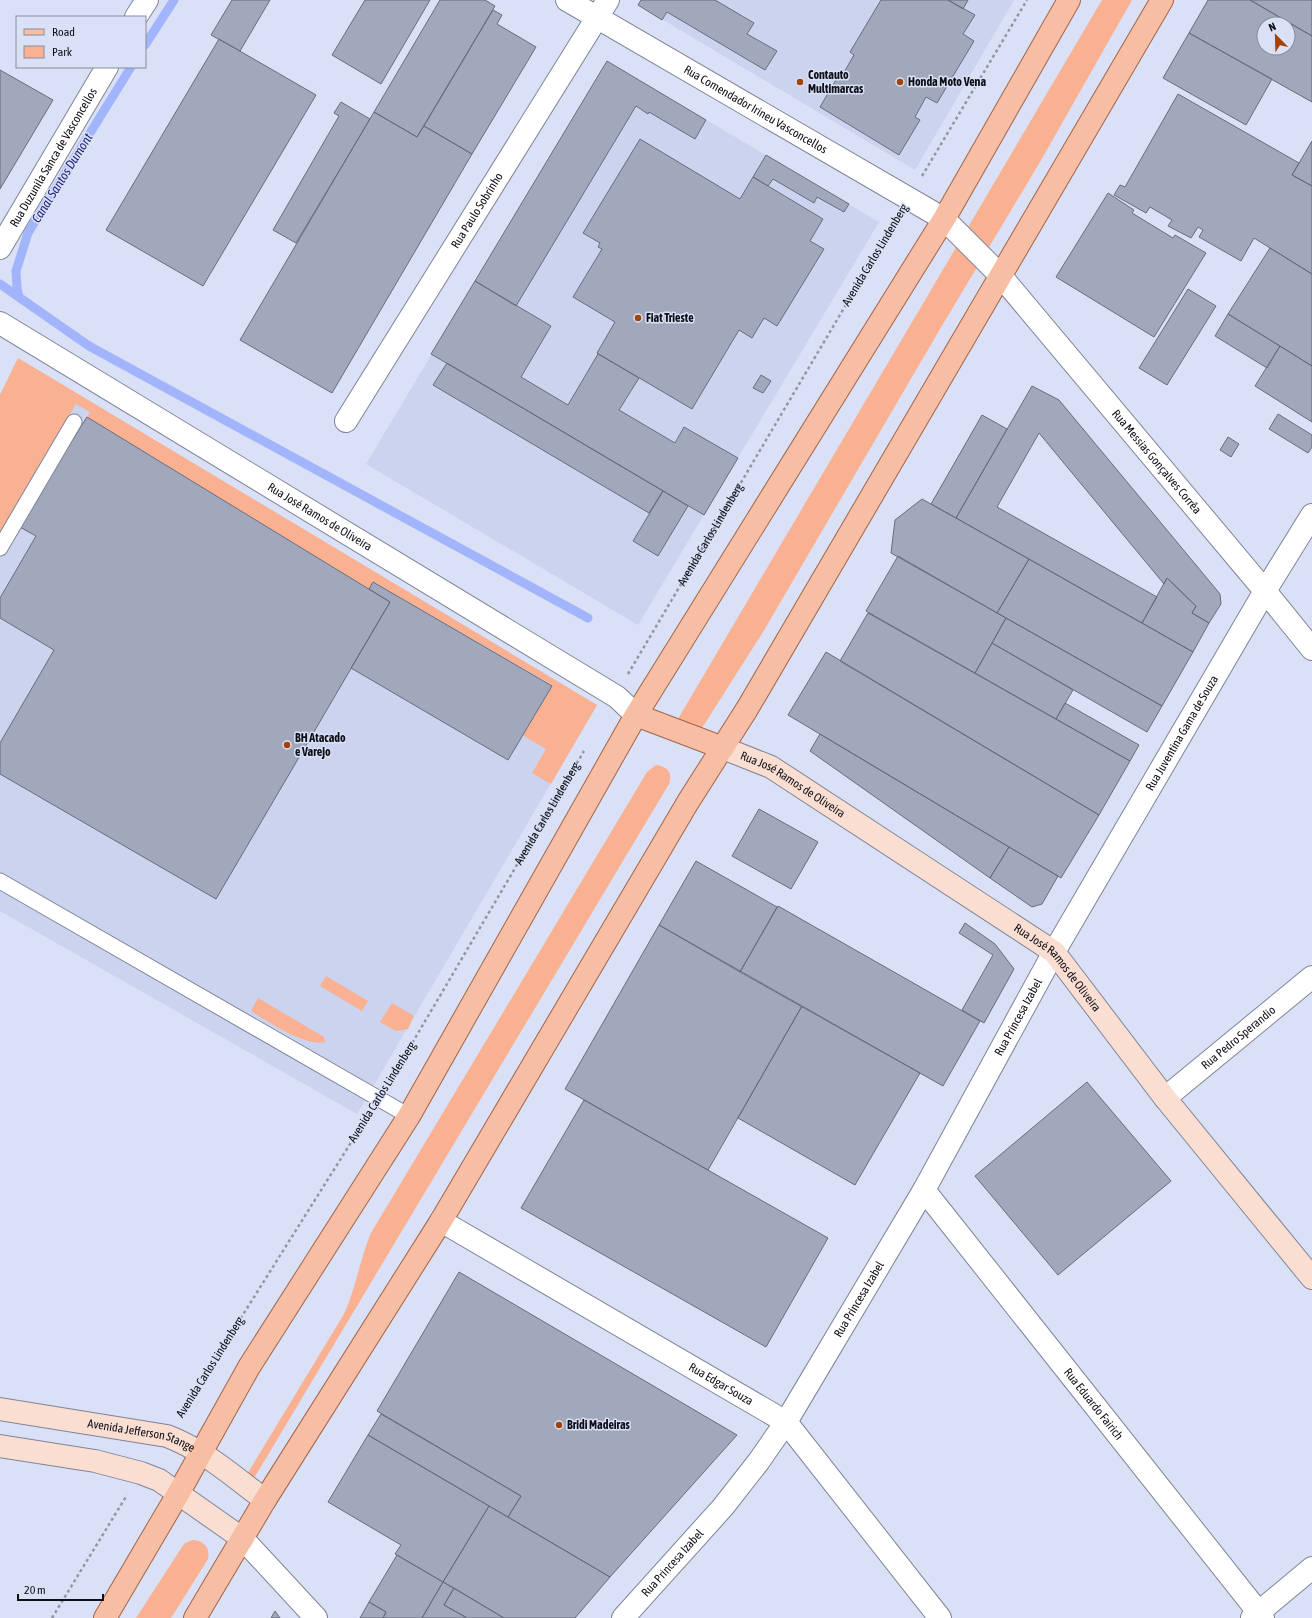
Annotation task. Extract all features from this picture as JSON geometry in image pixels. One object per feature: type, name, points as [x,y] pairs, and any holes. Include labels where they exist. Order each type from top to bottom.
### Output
[{"type":"main road","points":[[105,1618],[178,1494],[249,1367],[409,1116],[636,715],[944,219],[1069,0]]},
{"type":"main road","points":[[195,1618],[266,1500],[441,1221],[688,802],[723,748],[1162,0]]},
{"type":"main road","points":[[636,715],[723,748]]},
{"type":"street","points":[[137,16],[146,0]]},
{"type":"street","name":"Rua Comendador Irineu Vasconcellos","points":[[567,0],[603,8],[944,219]]},
{"type":"street","name":"Rua Paulo Sobrinho","points":[[346,421],[603,8]]},
{"type":"street","name":"Rua Duzunila Sanca de Vasconcellos","points":[[0,248],[106,68]]},
{"type":"street","name":"Rua Messias Gonçalves Corrêa","points":[[944,219],[1000,275],[1312,649]]},
{"type":"street","name":"Rua José Ramos de Oliveira","points":[[0,323],[617,697],[636,715]]},
{"type":"street","name":"Rua Juventina Gama de Souza","points":[[1054,952],[1265,591],[1312,515]]},
{"type":"street","name":"Rua José Ramos de Oliveira","points":[[723,748],[771,767],[1054,952],[1165,1098],[1312,1278]]},
{"type":"street","name":"Rua Princesa Izabel","points":[[623,1618],[723,1507],[759,1461],[786,1422],[924,1190],[1054,952]]},
{"type":"street","name":"Rua Pedro Sperandio","points":[[1165,1098],[1312,976]]},
{"type":"street","name":"Rua Eduardo Fairich","points":[[924,1190],[1258,1616]]},
{"type":"street","name":"Rua Edgar Souza","points":[[441,1221],[786,1422],[940,1618]]},
{"type":"street","name":"Avenida Jefferson Stange","points":[[0,1409],[167,1436],[201,1453],[266,1500]]},
{"type":"street","points":[[0,1446],[95,1461],[141,1473],[159,1480],[243,1539],[316,1618]]},
{"type":"street","points":[[1258,1616],[1312,1568]]},
{"type":"lane","points":[[0,548],[74,422]]},
{"type":"lane","points":[[0,881],[409,1116]]},
{"type":"path","name":"Avenida Carlos Lindenberg","points":[[617,697],[635,660],[1027,0]]},
{"type":"path","name":"Avenida Carlos Lindenberg","points":[[167,1436],[378,1099],[586,748]]},
{"type":"path","points":[[52,1618],[141,1473]]},
{"type":"shaded area","points":[[641,0],[1014,0],[915,170],[638,5]]},
{"type":"shaded area","name":"Fiat Trieste","points":[[607,61],[879,222],[638,625],[366,464]]},
{"type":"shaded area","name":"BH Atacado e Varejo","points":[[18,358],[597,705],[357,1114],[0,911],[0,395]]},
{"type":"green space","points":[[1102,0],[1132,0],[1040,162],[943,324],[763,632],[702,728],[675,724]]},
{"type":"green space","points":[[18,358],[597,705],[551,784],[532,773],[546,749],[522,735],[552,685],[373,582],[369,589],[87,417],[90,412],[76,404],[0,532],[0,395]]},
{"type":"green space","points":[[656,765],[663,767],[670,773],[669,784],[253,1480],[246,1476],[344,1314],[352,1294],[371,1233],[647,772]]},
{"type":"green space","points":[[326,976],[368,1001],[362,1011],[320,986]]},
{"type":"green space","points":[[258,998],[324,1037],[325,1042],[317,1043],[297,1037],[276,1027],[251,1011]]},
{"type":"green space","points":[[392,1003],[414,1016],[408,1029],[396,1031],[380,1022]]},
{"type":"green space","points":[[193,1540],[201,1542],[206,1546],[208,1559],[171,1618],[136,1618],[182,1547],[185,1543]]},
{"type":"building","points":[[232,0],[270,0],[240,51],[211,35]]},
{"type":"building","points":[[365,0],[430,0],[381,84],[332,55]]},
{"type":"building","points":[[440,0],[485,0],[495,6],[417,137],[374,112]]},
{"type":"building","points":[[641,0],[715,0],[754,23],[747,34],[777,51],[765,70],[667,12],[662,20],[638,5]]},
{"type":"building","name":"Honda Moto Vena","points":[[881,0],[948,0],[975,15],[963,34],[974,41],[937,103],[926,97],[915,117],[920,120],[899,155],[820,107],[840,73],[843,74],[854,55],[850,52]]},
{"type":"building","points":[[948,0],[968,0],[963,9]]},
{"type":"building","points":[[1208,0],[1250,0],[1278,16],[1256,16],[1256,56],[1296,56],[1296,27],[1312,36],[1312,102],[1189,33]]},
{"type":"building","points":[[1250,0],[1312,0],[1312,36],[1296,27],[1296,16],[1278,16]]},
{"type":"building","points":[[493,10],[502,15],[497,24],[536,47],[472,154],[424,126]]},
{"type":"building","points":[[1189,33],[1272,79],[1246,125],[1163,78]]},
{"type":"building","points":[[219,39],[316,95],[203,286],[106,230]]},
{"type":"building","points":[[607,61],[706,120],[695,139],[636,106],[516,306],[475,281]]},
{"type":"building","points":[[0,70],[53,100],[0,189]]},
{"type":"building","points":[[1178,94],[1299,163],[1292,175],[1312,186],[1312,274],[1254,238],[1241,261],[1199,237],[1203,230],[1198,227],[1191,238],[1168,226],[1172,220],[1150,207],[1146,213],[1114,195],[1120,185],[1125,187]]},
{"type":"building","points":[[341,102],[370,119],[296,243],[273,230],[339,116],[334,113]]},
{"type":"building","points":[[374,112],[417,137],[424,126],[472,154],[332,393],[240,340]]},
{"type":"building","points":[[640,139],[740,199],[753,177],[823,219],[810,241],[824,249],[777,326],[764,318],[752,338],[739,330],[692,409],[597,353],[615,322],[573,297],[602,249],[598,247],[600,243],[583,233]]},
{"type":"building","points":[[1312,141],[1312,186],[1292,175]]},
{"type":"building","points":[[766,155],[849,204],[844,212],[817,197],[814,203],[773,179],[768,186],[753,177]]},
{"type":"building","points":[[1108,193],[1134,210],[1132,213],[1173,238],[1175,235],[1206,253],[1154,337],[1056,277]]},
{"type":"building","points":[[1270,248],[1312,274],[1312,366],[1228,314]]},
{"type":"building","points":[[475,281],[551,326],[521,377],[568,405],[598,354],[639,378],[619,410],[675,443],[684,427],[738,458],[704,515],[431,354]]},
{"type":"building","points":[[1188,289],[1216,306],[1167,385],[1139,368]]},
{"type":"building","points":[[1228,314],[1280,346],[1267,368],[1215,336]]},
{"type":"building","points":[[1280,346],[1312,366],[1312,422],[1255,386]]},
{"type":"building","points":[[447,363],[663,491],[649,513],[433,385]]},
{"type":"building","points":[[761,375],[771,381],[763,393],[753,388]]},
{"type":"building","points":[[1032,386],[1059,400],[1220,594],[1221,604],[1209,623],[1192,613],[1196,606],[1167,578],[1164,584],[1039,433],[997,507],[1157,597],[1142,623],[956,518]]},
{"type":"building","points":[[1278,414],[1312,435],[1312,447],[1308,453],[1269,429]]},
{"type":"building","points":[[982,415],[1007,429],[956,518],[931,504]]},
{"type":"building","points":[[87,417],[390,602],[216,899],[0,774],[0,743],[54,650],[0,618],[0,598],[36,536],[18,526]]},
{"type":"building","points":[[1228,437],[1239,444],[1231,457],[1220,450]]},
{"type":"building","points":[[663,491],[688,506],[658,556],[633,541]]},
{"type":"building","points":[[922,499],[1029,559],[997,613],[891,553],[895,520]]},
{"type":"building","points":[[898,556],[1006,618],[975,673],[866,611]]},
{"type":"building","points":[[1029,559],[1193,652],[1162,706],[997,613]]},
{"type":"building","points":[[1167,578],[1196,606],[1192,613],[1209,623],[1193,652],[1142,623]]},
{"type":"building","points":[[373,582],[552,686],[508,760],[351,668],[390,602],[369,589]]},
{"type":"building","points":[[868,613],[1130,761],[1099,815],[840,661]]},
{"type":"building","points":[[1006,618],[1162,706],[1147,732],[992,643]]},
{"type":"building","points":[[992,643],[1073,690],[1056,719],[975,673]]},
{"type":"building","points":[[826,652],[1099,815],[1061,878],[788,715]]},
{"type":"building","points":[[1065,703],[1139,745],[1130,761],[1056,719]]},
{"type":"building","points":[[820,734],[1009,847],[990,878],[810,751]]},
{"type":"building","points":[[759,809],[818,842],[791,889],[732,856]]},
{"type":"building","points":[[1009,847],[1058,876],[1042,904],[1032,907],[990,878]]},
{"type":"building","points":[[696,861],[777,907],[740,972],[659,925]]},
{"type":"building","points":[[778,906],[980,1021],[943,1086],[740,972]]},
{"type":"building","points":[[965,923],[995,944],[1014,969],[984,1023],[962,1010],[993,955],[959,933]]},
{"type":"building","points":[[659,925],[802,1006],[708,1170],[565,1089]]},
{"type":"building","points":[[802,1006],[920,1073],[855,1185],[738,1118]]},
{"type":"building","points":[[1087,1082],[1171,1181],[1058,1275],[975,1176]]},
{"type":"building","points":[[584,1100],[828,1238],[766,1347],[521,1208]]},
{"type":"building","name":"Bridi Madeiras","points":[[459,1272],[737,1435],[610,1577],[508,1517],[521,1496],[377,1411]]},
{"type":"building","points":[[381,1414],[521,1496],[508,1517],[368,1435]]},
{"type":"building","points":[[368,1435],[489,1506],[443,1582],[395,1554],[401,1545],[328,1502]]},
{"type":"building","points":[[489,1506],[610,1577],[575,1618],[504,1618],[443,1582]]},
{"type":"building","points":[[397,1555],[443,1582],[422,1618],[383,1618],[386,1612],[369,1602]]},
{"type":"building","points":[[443,1582],[454,1588],[444,1605],[467,1618],[422,1618]]},
{"type":"building","points":[[454,1588],[504,1618],[467,1618],[444,1605]]},
{"type":"building","points":[[369,1602],[386,1612],[383,1618],[360,1618]]},
{"type":"building","points":[[275,1611],[280,1618],[271,1618]]},
{"type":"waterway","name":"Canal Santos Dumont","points":[[146,43],[174,0]]},
{"type":"waterway","name":"Canal Santos Dumont","points":[[19,297],[16,271],[28,233],[130,68]]},
{"type":"waterway","points":[[0,284],[89,346],[588,618]]},
{"type":"place","name":"Contauto Multimarcas","points":[[800,82]]},
{"type":"place","name":"Honda Moto Vena","points":[[900,82]]},
{"type":"place","name":"Fiat Trieste","points":[[638,318]]},
{"type":"place","name":"BH Atacado e Varejo","points":[[287,745]]},
{"type":"place","name":"Bridi Madeiras","points":[[559,1425]]}]
